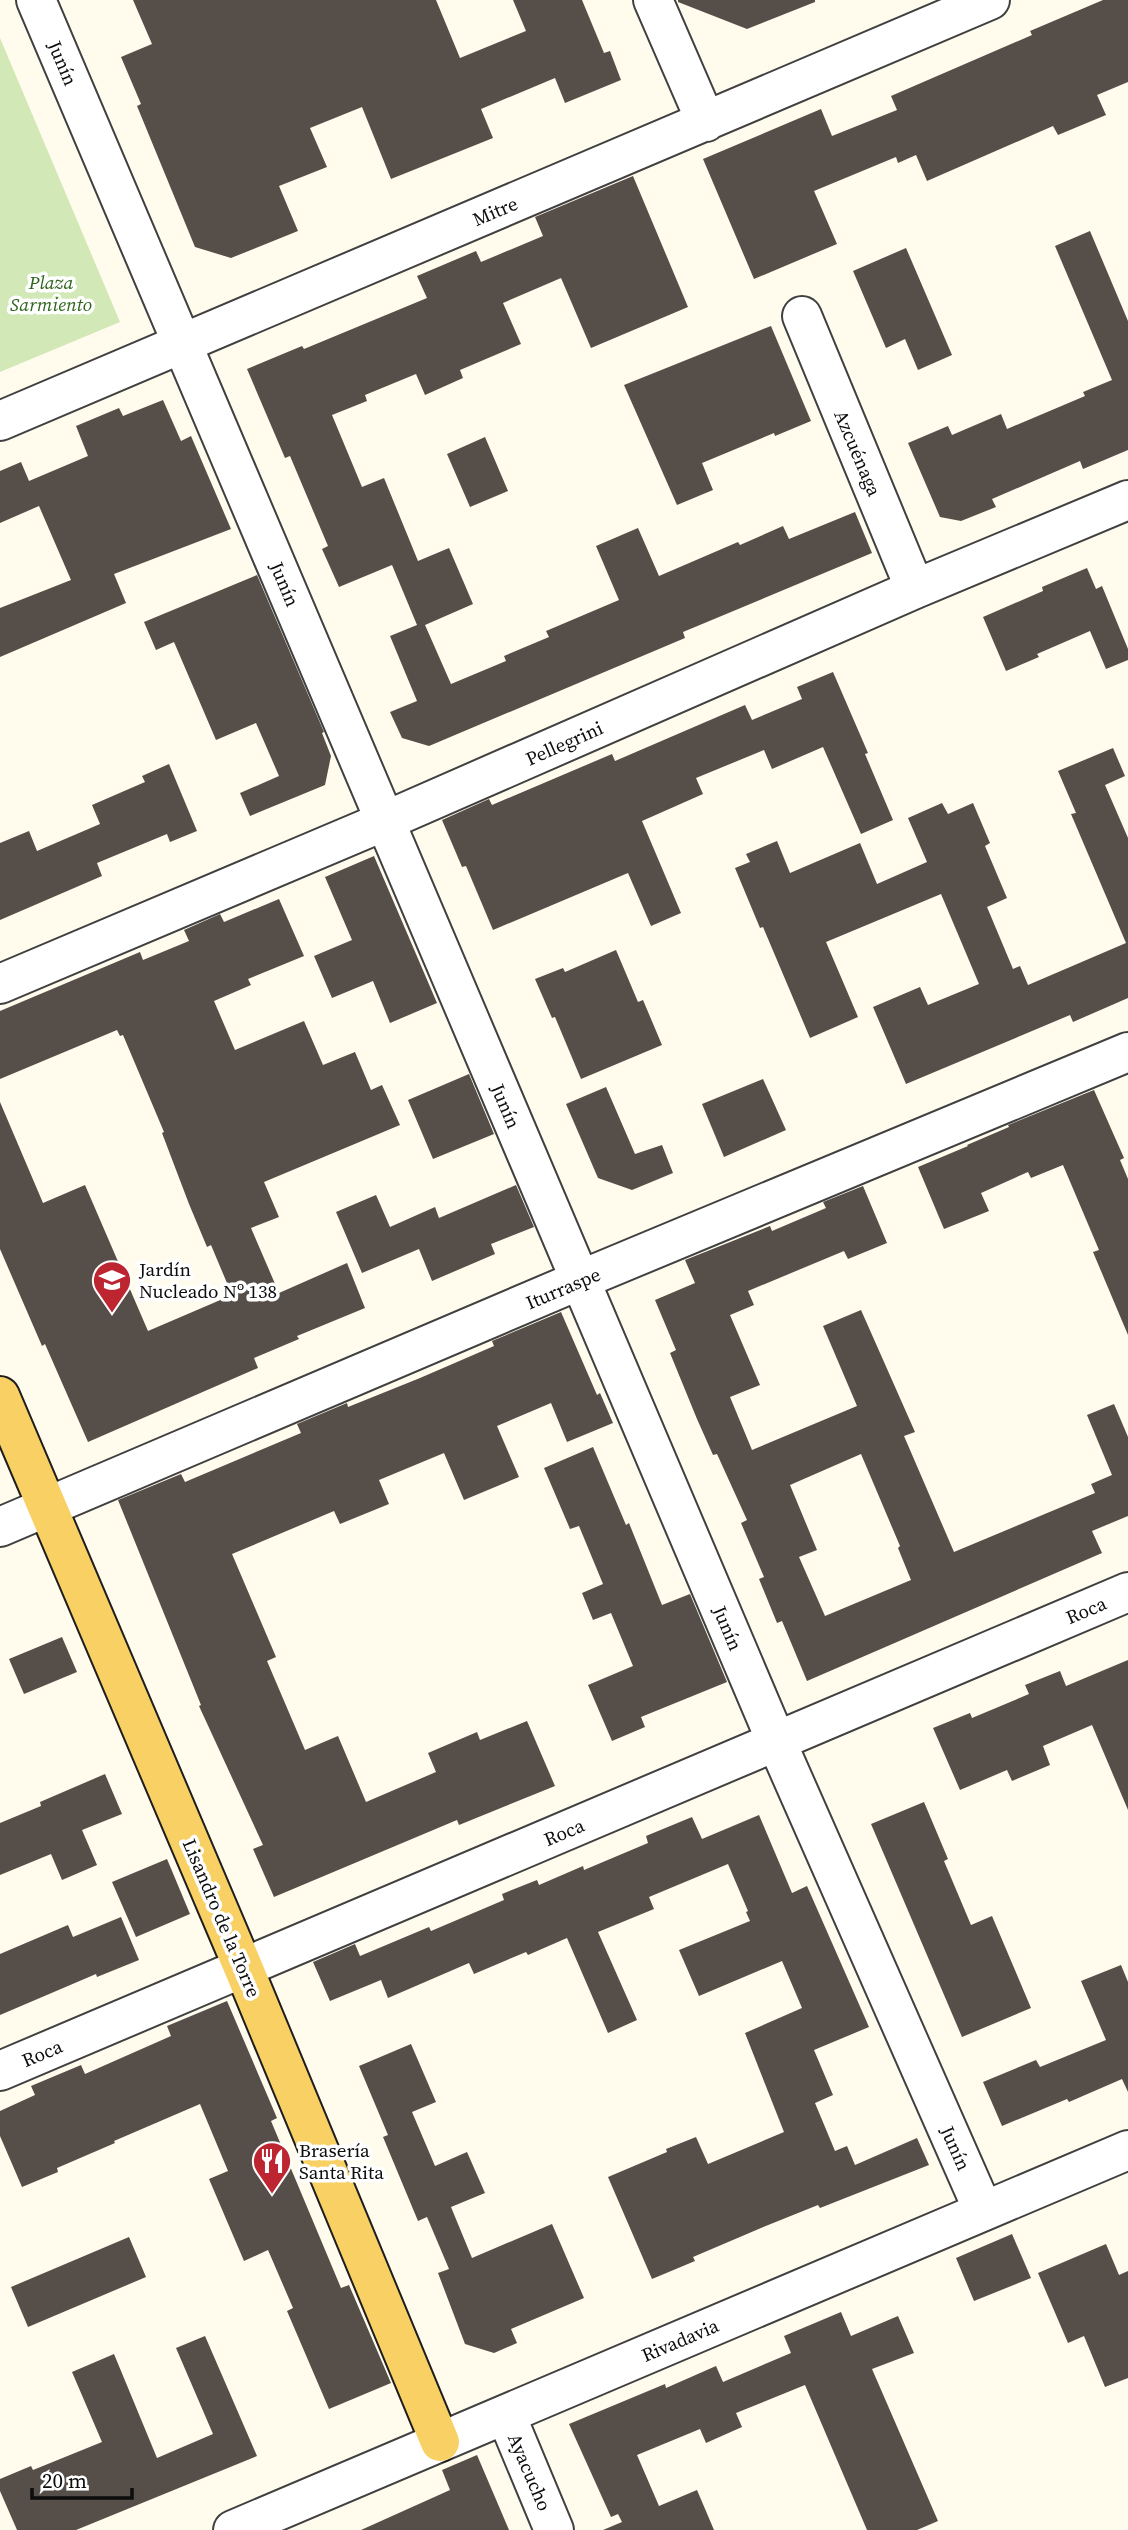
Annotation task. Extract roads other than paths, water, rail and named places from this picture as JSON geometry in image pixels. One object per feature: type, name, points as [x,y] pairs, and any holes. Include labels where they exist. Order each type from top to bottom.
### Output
[{"type":"main road","name":"Lisandro de la Torre","points":[[0,1396],[243,1967],[440,2442]]},
{"type":"street","name":"Junín","points":[[36,0],[777,1743],[983,2210]]},
{"type":"street","points":[[653,0],[706,122]]},
{"type":"street","name":"Mitre","points":[[0,421],[990,0]]},
{"type":"street","name":"Azcuénaga","points":[[802,316],[915,589]]},
{"type":"street","name":"Pellegrini","points":[[0,984],[385,821],[915,589],[1128,500]]},
{"type":"street","name":"Iturraspe","points":[[0,1527],[580,1280],[1126,1060]]},
{"type":"street","name":"Roca","points":[[0,2070],[1128,1592]]},
{"type":"street","name":"Rivadavia","points":[[233,2530],[1128,2150]]},
{"type":"street","name":"Ayacucho","points":[[506,2415],[554,2530]]},
{"type":"place","name":"Jardín Nucleado Nº 138","points":[[112,1314]]},
{"type":"place","name":"Brasería Santa Rita","points":[[272,2195]]},
{"type":"park label","name":"Plaza Sarmiento","points":[[51,293]]}]
